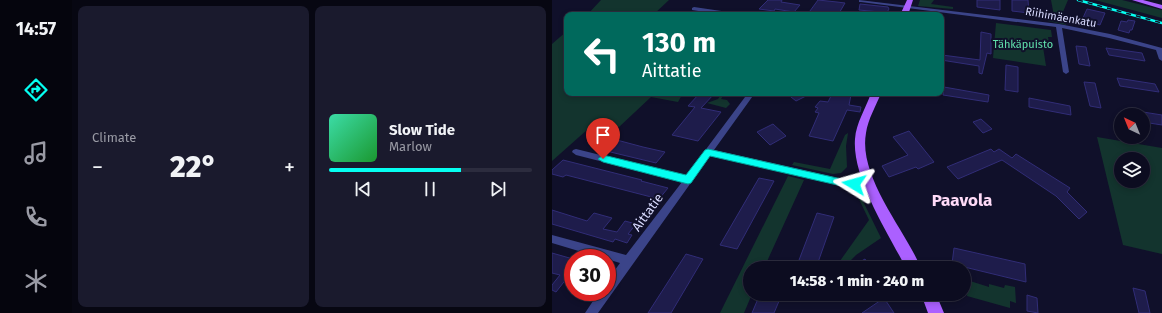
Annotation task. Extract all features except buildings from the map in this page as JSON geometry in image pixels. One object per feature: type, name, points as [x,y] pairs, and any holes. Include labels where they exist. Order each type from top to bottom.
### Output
[{"type":"main road","points":[[1136,0],[1162,7]]},
{"type":"main road","points":[[875,96],[861,132],[860,139],[862,163],[868,179],[910,261]]},
{"type":"main road","points":[[931,301],[936,313]]},
{"type":"street","name":"Riihimäenkatu","points":[[861,2],[909,3],[1059,26],[1110,36],[1160,49]]},
{"type":"street","points":[[694,9],[714,12]]},
{"type":"street","points":[[1059,26],[1066,72]]},
{"type":"street","points":[[1160,49],[1162,59]]},
{"type":"street","name":"Aittatie","points":[[616,278],[750,96]]},
{"type":"street","points":[[576,152],[688,180]]},
{"type":"street","points":[[708,152],[846,184],[857,183],[868,179]]},
{"type":"street","points":[[552,238],[629,260]]},
{"type":"street","name":"Aittatie","points":[[590,313],[599,301]]},
{"type":"green space","points":[[601,0],[669,0],[656,12],[590,12]]},
{"type":"green space","points":[[920,0],[934,0],[931,4],[953,7],[953,9],[918,6]]},
{"type":"green space","points":[[1051,0],[1068,0],[1062,14],[1065,15],[1063,20],[1071,22],[1066,22],[1057,18],[1065,22],[1066,25],[1048,21],[1047,17],[1050,17],[1047,16],[1054,16]]},
{"type":"green space","points":[[1095,0],[1122,0],[1162,10],[1162,18]]},
{"type":"green space","name":"Tähkäpuisto","points":[[996,23],[1051,30],[1052,37],[1048,37],[1050,48],[1043,47],[1046,66],[993,58]]},
{"type":"green space","points":[[564,34],[564,96],[681,96],[678,102],[651,97],[619,127],[597,121],[552,161],[552,44]]},
{"type":"green space","points":[[720,96],[723,96],[721,99],[727,100],[730,104],[726,108],[707,103],[718,99]]},
{"type":"green space","points":[[848,133],[846,146],[847,167],[841,173],[833,174],[792,165],[794,162],[830,169],[845,135]]},
{"type":"green space","points":[[1097,137],[1114,140],[1114,144],[1138,144],[1162,148],[1162,254],[1123,245]]},
{"type":"green space","points":[[788,176],[804,180],[767,261],[746,261]]},
{"type":"green space","points":[[852,191],[859,193],[881,238],[856,255],[850,261],[840,261],[869,220],[857,195]]},
{"type":"green space","points":[[743,267],[743,301],[749,301],[744,313],[720,313]]},
{"type":"green space","points":[[971,281],[989,287],[989,284],[1004,288],[1005,285],[1015,287],[1016,303],[1010,301],[1010,308],[971,297]]},
{"type":"railway","points":[[1078,0],[1162,23]]},
{"type":"district","name":"Paavola","points":[[962,200]]},
{"type":"route","points":[[603,159],[688,180],[708,152],[846,184],[854,184]]}]
